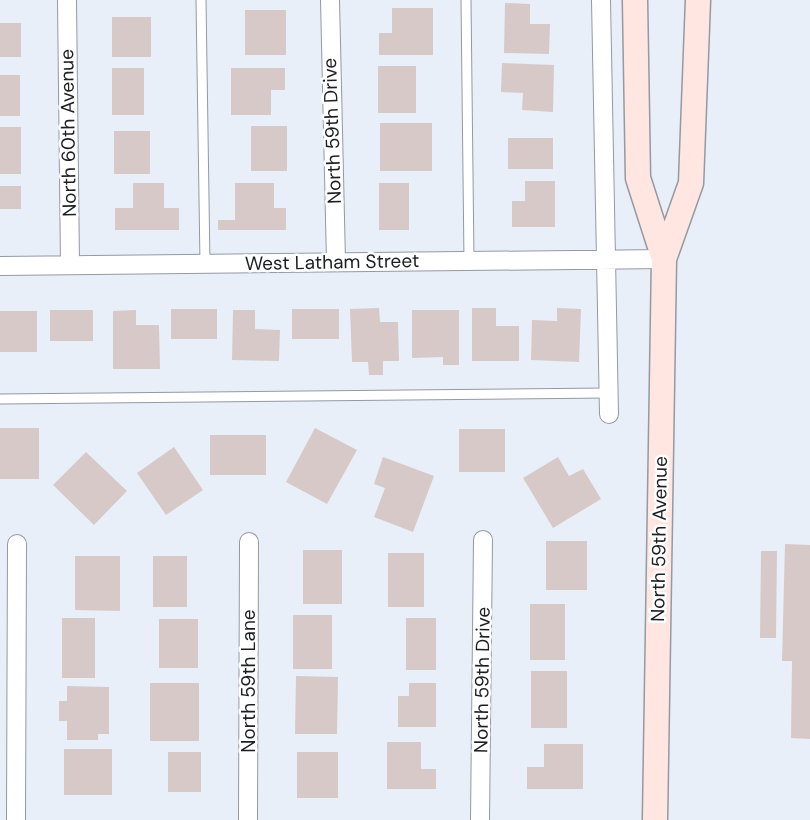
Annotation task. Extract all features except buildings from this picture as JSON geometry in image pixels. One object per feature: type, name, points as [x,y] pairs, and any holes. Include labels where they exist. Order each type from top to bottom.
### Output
[{"type":"main road","name":"North 59th Avenue","points":[[635,0],[638,178],[664,259]]},
{"type":"main road","name":"North 59th Avenue","points":[[655,820],[664,259],[691,183],[698,0]]},
{"type":"street","name":"North 60th Avenue","points":[[67,0],[70,265]]},
{"type":"street","name":"North 59th Drive","points":[[330,0],[336,262]]},
{"type":"street","points":[[601,0],[609,414]]},
{"type":"street","name":"West Latham Street","points":[[0,266],[664,259]]},
{"type":"street","name":"North 59th Drive","points":[[480,820],[483,540]]},
{"type":"street","name":"North 59th Lane","points":[[248,820],[249,542]]},
{"type":"street","points":[[16,820],[17,544]]},
{"type":"lane","points":[[201,0],[205,264]]},
{"type":"lane","points":[[466,0],[469,261]]},
{"type":"lane","points":[[0,399],[608,393]]}]
